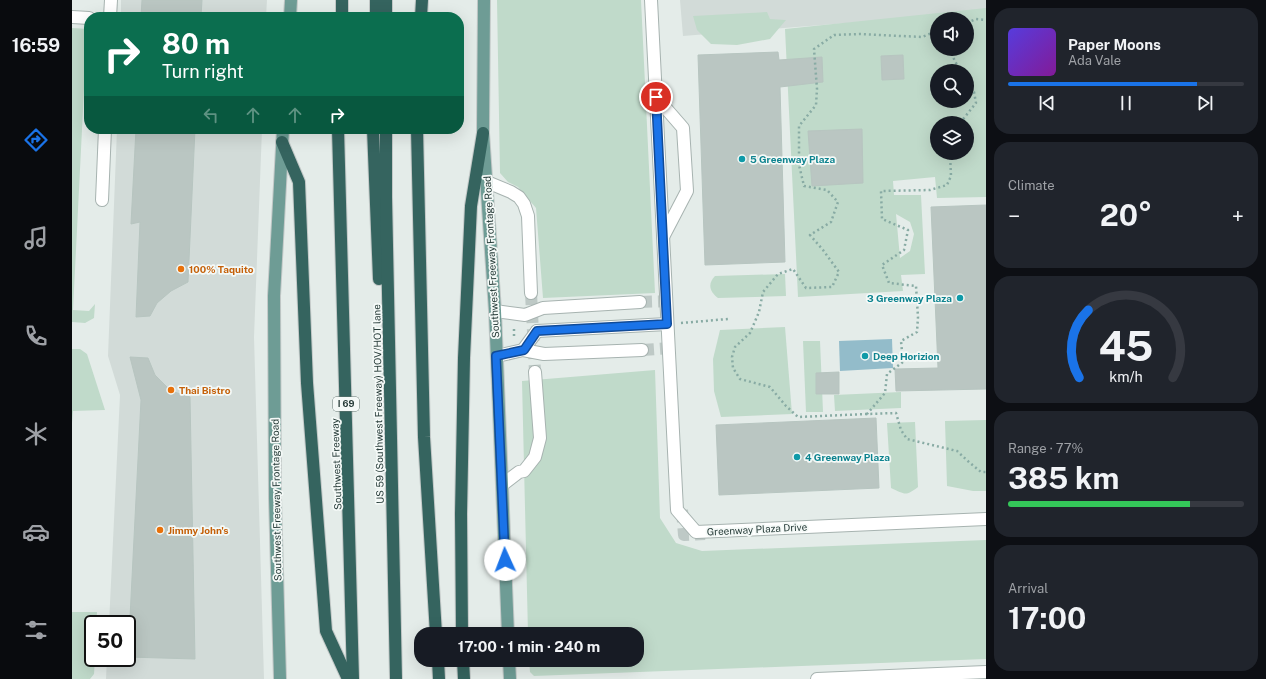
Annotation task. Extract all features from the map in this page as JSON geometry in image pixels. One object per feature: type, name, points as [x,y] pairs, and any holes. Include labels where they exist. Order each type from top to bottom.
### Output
[{"type":"highway","points":[[342,0],[342,12]]},
{"type":"highway","points":[[376,0],[376,12]]},
{"type":"highway","points":[[386,0],[386,12]]},
{"type":"highway","points":[[421,12],[422,0]]},
{"type":"highway","points":[[462,627],[461,514],[464,350],[471,206],[483,133]]},
{"type":"highway","name":"Southwest Freeway","points":[[338,134],[354,679]]},
{"type":"highway","points":[[373,134],[394,604]]},
{"type":"highway","name":"US 59 (Southwest Freeway) HOV/HOT lane","points":[[386,134],[386,205],[396,679]]},
{"type":"highway","points":[[418,134],[424,437],[436,627]]},
{"type":"highway","points":[[282,142],[299,182],[307,383],[326,631],[348,679]]},
{"type":"highway","points":[[438,667],[439,679]]},
{"type":"highway","points":[[463,667],[464,679]]},
{"type":"main road","points":[[290,12],[291,0]]},
{"type":"main road","name":"Southwest Freeway Frontage Road","points":[[484,0],[483,133],[495,311],[508,627]]},
{"type":"main road","name":"Southwest Freeway Frontage Road","points":[[280,679],[275,498],[274,296],[283,134]]},
{"type":"main road","points":[[509,667],[510,679]]},
{"type":"street","points":[[110,12],[111,0]]},
{"type":"street","points":[[537,331],[667,324],[651,0]]},
{"type":"street","points":[[72,17],[84,18]]},
{"type":"street","points":[[656,97],[683,128],[687,191],[663,238]]},
{"type":"street","points":[[102,200],[105,134]]},
{"type":"street","points":[[487,182],[511,192],[524,204],[528,216],[531,292]]},
{"type":"street","points":[[495,311],[524,315],[543,308],[640,302]]},
{"type":"street","points":[[524,315],[537,331]]},
{"type":"street","name":"Greenway Plaza Drive","points":[[667,324],[677,510],[696,532],[986,519]]},
{"type":"street","points":[[524,350],[537,331]]},
{"type":"street","points":[[496,356],[524,350],[544,354],[642,350]]},
{"type":"street","points":[[502,485],[528,467],[535,457],[539,446],[540,438],[535,372]]},
{"type":"street","points":[[817,679],[986,672]]},
{"type":"path","points":[[974,20],[986,20]]},
{"type":"path","points":[[930,34],[922,37],[834,34],[814,49],[817,89],[816,105],[799,126],[799,165],[804,186],[827,190],[838,202],[831,222],[810,235],[839,272],[832,287],[806,288],[793,269],[778,274],[763,292],[759,312],[750,333],[735,347],[732,357],[733,368],[740,379],[770,388],[798,417],[896,413],[901,430],[907,439],[957,451],[981,472],[986,472]]},
{"type":"path","points":[[974,92],[976,103],[974,106]]},
{"type":"path","points":[[966,116],[972,108]]},
{"type":"path","points":[[867,414],[885,393],[888,374],[903,362],[901,341],[917,332],[918,317],[916,286],[889,283],[882,264],[904,250],[908,230],[882,219],[881,191],[930,190],[947,185],[951,176],[950,160]]},
{"type":"path","points":[[667,324],[728,319]]},
{"type":"path","points":[[514,329],[514,339]]},
{"type":"shaded area","points":[[121,0],[267,0],[266,12],[121,12]]},
{"type":"shaded area","points":[[680,0],[986,0],[986,12],[930,12],[930,16],[683,36]]},
{"type":"shaded area","points":[[117,134],[262,134],[254,337],[264,679],[106,679],[107,667],[136,667],[136,615],[109,615],[120,395],[108,356]]},
{"type":"green space","points":[[497,0],[641,0],[655,293],[543,298],[536,208],[518,187],[508,182],[500,173]]},
{"type":"green space","points":[[986,8],[986,197],[937,198],[935,177],[893,181],[894,195],[921,195],[925,274],[901,275],[903,291],[798,297],[785,29],[930,14],[930,56],[974,56],[974,12],[948,12]],"holes":[[[896,214],[910,222],[914,234],[910,251],[900,258]]]},
{"type":"green space","points":[[767,12],[770,19],[786,20],[770,39],[737,45],[711,44],[697,30],[693,16]]},
{"type":"green space","points":[[72,28],[84,29],[84,89],[73,310],[89,311],[95,304],[94,318],[85,323],[72,322]]},
{"type":"green space","points":[[785,274],[786,296],[718,298],[710,288],[711,282],[715,276]]},
{"type":"green space","points":[[785,327],[792,414],[721,417],[714,391],[713,359],[720,330]]},
{"type":"green space","points":[[803,341],[820,341],[823,412],[806,412]]},
{"type":"green space","points":[[72,349],[80,349],[87,354],[105,410],[73,411],[72,423]]},
{"type":"green space","points":[[655,370],[660,518],[676,543],[702,551],[986,540],[986,659],[534,676],[530,672],[530,667],[644,667],[644,627],[528,627],[522,381]]},
{"type":"green space","points":[[901,392],[901,408],[835,411],[834,395]]},
{"type":"green space","points":[[986,420],[986,491],[973,491],[947,486],[945,421]]},
{"type":"green space","points":[[915,422],[918,487],[905,494],[891,488],[887,423]]},
{"type":"green space","points":[[72,612],[97,612],[97,615],[84,615],[84,667],[94,667],[94,674],[90,679],[72,679]]},
{"type":"water","points":[[892,339],[893,368],[840,371],[839,341]]},
{"type":"building","points":[[142,0],[202,0],[201,12],[141,12]]},
{"type":"building","name":"5 Greenway Plaza","points":[[778,52],[779,60],[822,57],[823,82],[780,87],[785,262],[705,265],[698,55]]},
{"type":"building","points":[[903,55],[904,79],[882,80],[881,56]]},
{"type":"building","points":[[862,129],[863,183],[812,186],[808,131]]},
{"type":"building","points":[[136,134],[195,134],[188,282],[171,291],[157,303],[150,316],[136,317],[140,222],[131,224]]},
{"type":"building","name":"3 Greenway Plaza","points":[[986,205],[986,389],[896,391],[895,369],[938,368],[931,207]]},
{"type":"building","points":[[130,357],[148,358],[155,375],[171,391],[190,397],[195,659],[136,657],[136,615],[130,615],[141,400]]},
{"type":"building","points":[[839,372],[839,394],[816,394],[816,373]]},
{"type":"building","name":"4 Greenway Plaza","points":[[876,418],[879,488],[719,495],[716,425]]},
{"type":"tunnel","points":[[531,293],[535,372]]},
{"type":"tunnel","points":[[640,302],[669,301]]},
{"type":"tunnel","points":[[642,350],[671,348]]},
{"type":"tunnel","points":[[682,510],[684,535],[705,534]]},
{"type":"place","name":"5 Greenway Plaza","points":[[742,159]]},
{"type":"place","name":"100% Taquito","points":[[181,269]]},
{"type":"place","name":"3 Greenway Plaza","points":[[960,298]]},
{"type":"place","name":"Deep Horizion","points":[[865,356]]},
{"type":"place","name":"Thai Bistro","points":[[171,390]]},
{"type":"place","name":"4 Greenway Plaza","points":[[797,457]]},
{"type":"place","name":"Jimmy John's","points":[[160,530]]},
{"type":"route","points":[[505,560],[496,356],[524,350],[537,331],[667,324],[656,97]]}]
